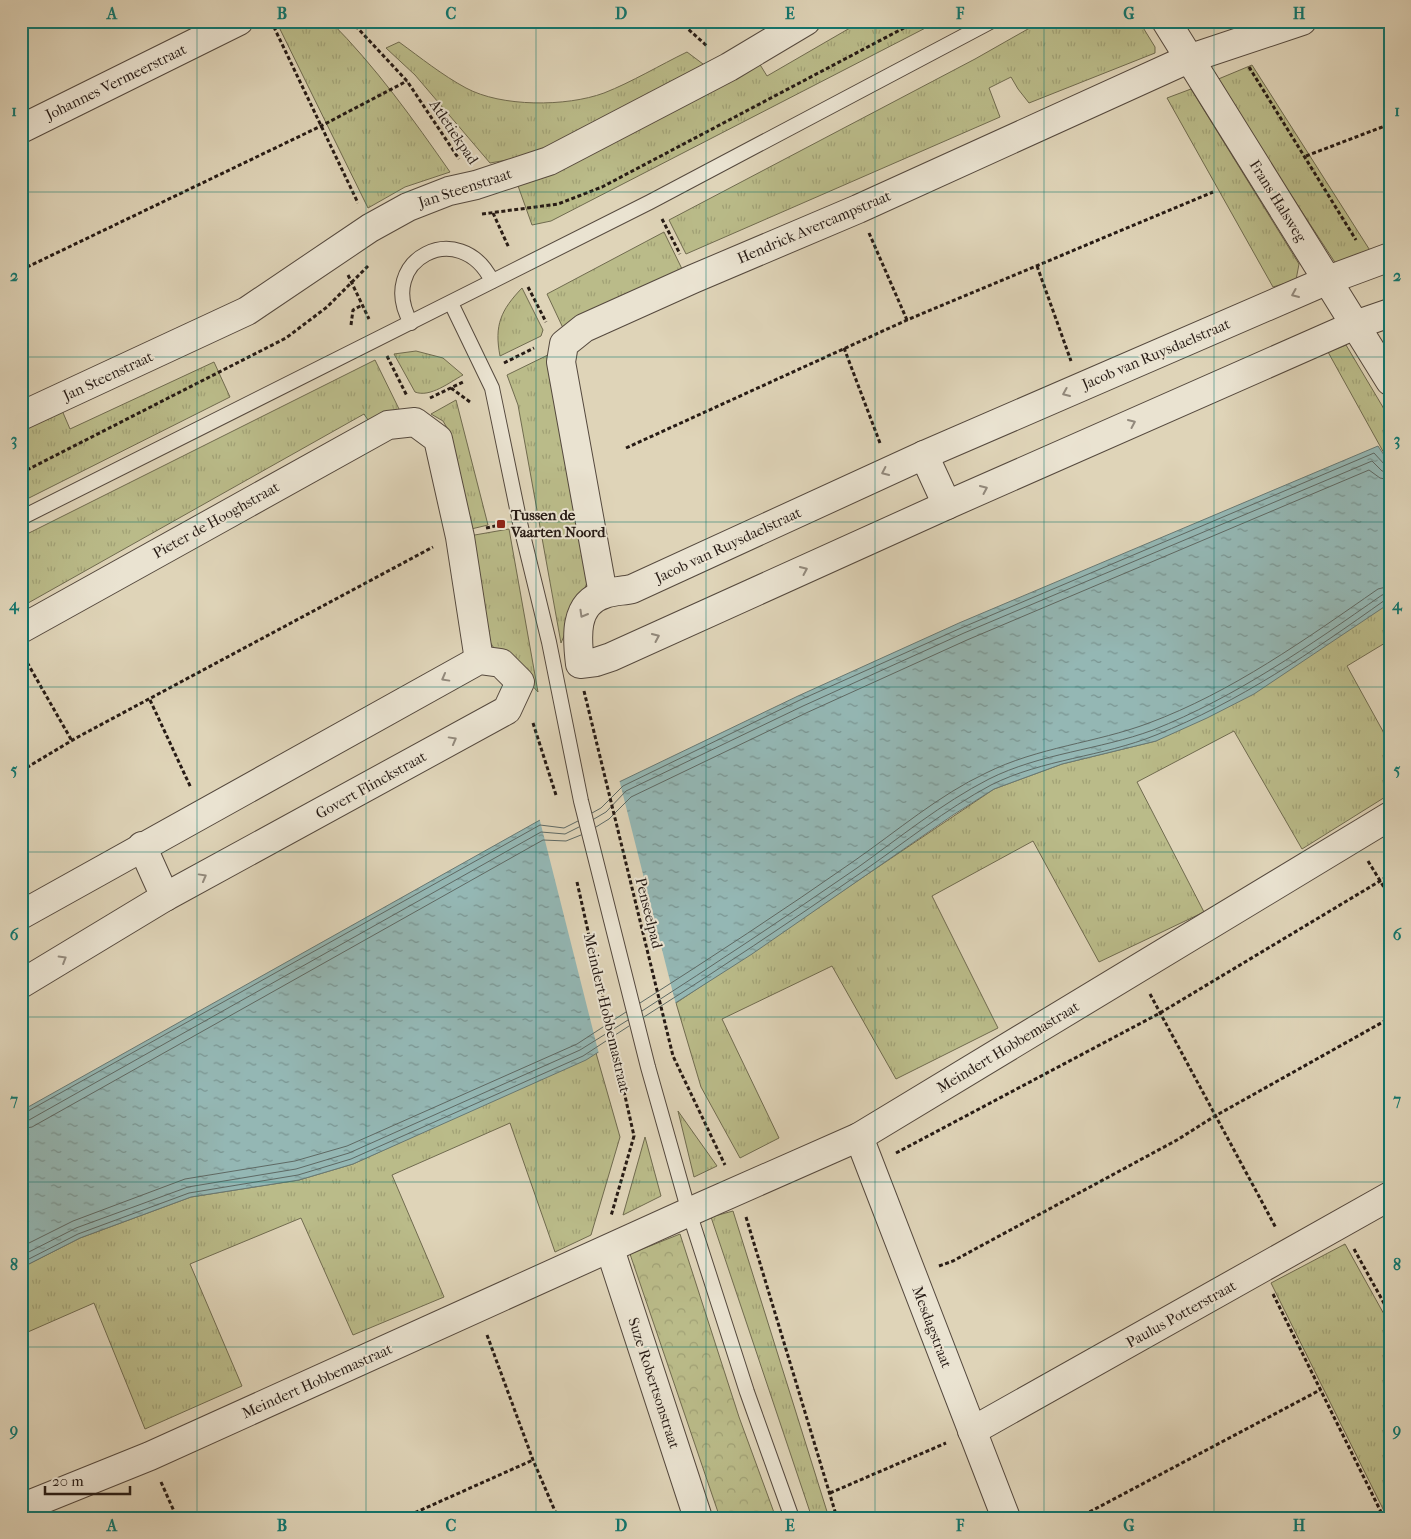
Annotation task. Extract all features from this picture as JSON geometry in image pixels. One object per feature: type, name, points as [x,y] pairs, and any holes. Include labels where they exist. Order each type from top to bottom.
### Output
[{"type":"street","name":"Johannes Vermeerstraat","points":[[21,129],[238,21]]},
{"type":"street","name":"Jan Steenstraat","points":[[21,416],[247,311],[370,228],[408,207],[449,191],[476,185],[549,161],[729,67],[806,21]]},
{"type":"street","name":"Frans Halsweg","points":[[1166,21],[1390,381]]},
{"type":"street","name":"Hendrick Avercampstraat","points":[[603,594],[561,362],[564,344],[584,328],[693,279],[858,209],[1188,59],[1302,21]]},
{"type":"street","name":"Jacob van Ruysdaelstraat","points":[[603,594],[632,589],[924,455],[1328,280],[1380,261]]},
{"type":"street","points":[[603,594],[589,603],[578,622],[577,637],[580,664],[611,657],[947,505],[1355,326],[1390,313]]},
{"type":"street","name":"Pieter de Hooghstraat","points":[[21,629],[388,425],[415,422],[438,439],[460,536]]},
{"type":"street","points":[[924,455],[947,505]]},
{"type":"street","points":[[460,536],[479,660]]},
{"type":"street","points":[[21,915],[479,660],[501,663],[520,682]]},
{"type":"street","name":"Govert Flinckstraat","points":[[21,984],[165,898],[507,710],[520,682]]},
{"type":"street","name":"Meindert Hobbemastraat","points":[[21,1508],[150,1456],[859,1137],[1390,816]]},
{"type":"street","points":[[142,846],[165,898]]},
{"type":"street","name":"Mesdagstraat","points":[[859,1137],[1006,1518]]},
{"type":"street","name":"Paulus Potterstraat","points":[[972,1431],[1390,1196]]},
{"type":"street","name":"Suze Robertsonstraat","points":[[610,1248],[698,1518]]},
{"type":"lane","points":[[21,518],[451,303],[992,21]]},
{"type":"lane","points":[[411,323],[403,310],[401,296],[403,281],[409,268],[420,257],[433,250],[448,248],[462,251],[475,257],[486,268],[492,281]]},
{"type":"lane","points":[[451,303],[492,388],[581,801],[648,1067],[689,1212],[747,1392],[792,1518]]},
{"type":"path","points":[[271,21],[370,228]]},
{"type":"path","name":"Atletiekpad","points":[[351,21],[407,81],[494,214],[519,268]]},
{"type":"path","points":[[679,21],[729,67]]},
{"type":"path","points":[[1233,44],[1306,156],[1380,261]]},
{"type":"path","points":[[21,270],[320,126],[407,81]]},
{"type":"path","points":[[1306,156],[1390,124]]},
{"type":"path","points":[[626,448],[907,320],[1213,192]]},
{"type":"path","points":[[858,209],[907,320]]},
{"type":"path","points":[[662,218],[693,279]]},
{"type":"path","points":[[1037,266],[1080,387]]},
{"type":"path","points":[[519,268],[550,330]]},
{"type":"path","points":[[351,325],[353,310],[362,305]]},
{"type":"path","points":[[844,348],[891,470]]},
{"type":"path","points":[[450,388],[470,402]]},
{"type":"path","points":[[21,771],[72,741],[428,549],[460,536],[501,524]]},
{"type":"path","points":[[21,652],[72,741]]},
{"type":"path","name":"Penseelpad","points":[[580,664],[582,682],[603,776],[673,1056],[738,1191]]},
{"type":"path","points":[[520,682],[556,798]]},
{"type":"path","points":[[150,700],[203,813]]},
{"type":"path","points":[[1353,838],[1390,897]]},
{"type":"path","name":"Meindert Hobbemastraat","points":[[575,875],[623,1079],[634,1136],[608,1226],[610,1248]]},
{"type":"path","points":[[870,1166],[1160,1013],[1390,875]]},
{"type":"path","points":[[1137,969],[1289,1253]]},
{"type":"path","points":[[912,1275],[954,1261],[1177,1140],[1390,1018]]},
{"type":"path","points":[[738,1191],[837,1518]]},
{"type":"path","points":[[1341,1224],[1390,1314]]},
{"type":"path","points":[[1261,1269],[1384,1518]]},
{"type":"path","points":[[477,1309],[533,1460],[558,1518]]},
{"type":"path","points":[[1078,1518],[1320,1390]]},
{"type":"path","points":[[830,1493],[972,1431]]},
{"type":"path","points":[[150,1456],[176,1518]]},
{"type":"path","points":[[403,1518],[533,1460]]},
{"type":"green space","points":[[276,21],[330,21],[378,75],[450,172],[405,187],[368,208]]},
{"type":"green space","points":[[862,21],[939,21],[551,221],[532,225],[517,183],[759,63],[767,76]]},
{"type":"green space","points":[[1042,21],[1139,21],[1155,47],[1155,53],[1029,103],[1011,77],[989,88],[1000,117],[686,254],[669,220],[975,59]]},
{"type":"green space","points":[[399,42],[440,72],[466,88],[497,99],[515,102],[553,103],[589,98],[625,84],[687,52],[707,67],[535,155],[490,163],[415,75],[386,48]]},
{"type":"green space","points":[[1252,65],[1371,252],[1336,264],[1216,80]]},
{"type":"green space","points":[[1191,89],[1299,264],[1296,280],[1273,287],[1167,98]]},
{"type":"green space","points":[[664,232],[683,271],[563,328],[547,294]]},
{"type":"green space","points":[[522,288],[543,330],[541,336],[500,356],[498,335],[501,319],[504,311]]},
{"type":"green space","points":[[1346,345],[1390,419],[1390,464],[1328,352]]},
{"type":"green space","points":[[416,351],[443,358],[463,375],[433,391],[427,393],[415,392],[394,354]]},
{"type":"green space","points":[[552,353],[590,576],[561,643],[518,405],[507,375]]},
{"type":"green space","points":[[375,360],[400,411],[370,423],[364,414],[21,607],[21,537]]},
{"type":"green space","points":[[214,362],[230,397],[21,502],[21,426],[61,408],[70,429]]},
{"type":"green space","points":[[456,400],[488,525],[467,530],[450,433],[443,421],[431,414]]},
{"type":"green space","points":[[509,529],[538,692],[518,670],[497,653],[485,634],[469,536]]},
{"type":"green space","points":[[1390,603],[1390,640],[1347,666],[1390,744],[1390,794],[1302,849],[1234,731],[1137,782],[1204,912],[1099,962],[1033,841],[932,896],[998,1028],[896,1079],[832,966],[722,1019],[779,1138],[740,1158],[701,1087],[676,1003],[994,789],[1062,764],[1156,741]]},
{"type":"green space","points":[[596,1053],[620,1137],[591,1235],[555,1252],[510,1123],[392,1175],[444,1297],[353,1335],[301,1218],[190,1264],[242,1386],[145,1429],[94,1303],[21,1335],[21,1268],[80,1238],[191,1197],[299,1180],[353,1164]]},
{"type":"green space","points":[[678,1111],[717,1166],[694,1177]]},
{"type":"green space","points":[[645,1137],[661,1196],[623,1215]]},
{"type":"green space","points":[[733,1211],[829,1518],[812,1518],[711,1217]]},
{"type":"green space","points":[[680,1234],[739,1417],[776,1518],[720,1518],[630,1254]]},
{"type":"green space","points":[[1345,1244],[1390,1325],[1390,1510],[1385,1513],[1271,1283]]},
{"type":"water","points":[[1378,446],[1390,464],[1390,603],[1254,694],[1156,741],[1062,764],[994,789],[953,815],[752,954],[586,1060],[353,1164],[299,1180],[191,1197],[80,1238],[21,1268],[21,1111],[540,820],[564,823],[598,804],[619,782],[798,696],[959,623]]},
{"type":"pier","points":[[619,779],[676,1005],[599,1054],[539,817],[563,820],[596,802]]},
{"type":"place","name":"Tussen de Vaarten Noord","points":[[501,524]]}]
